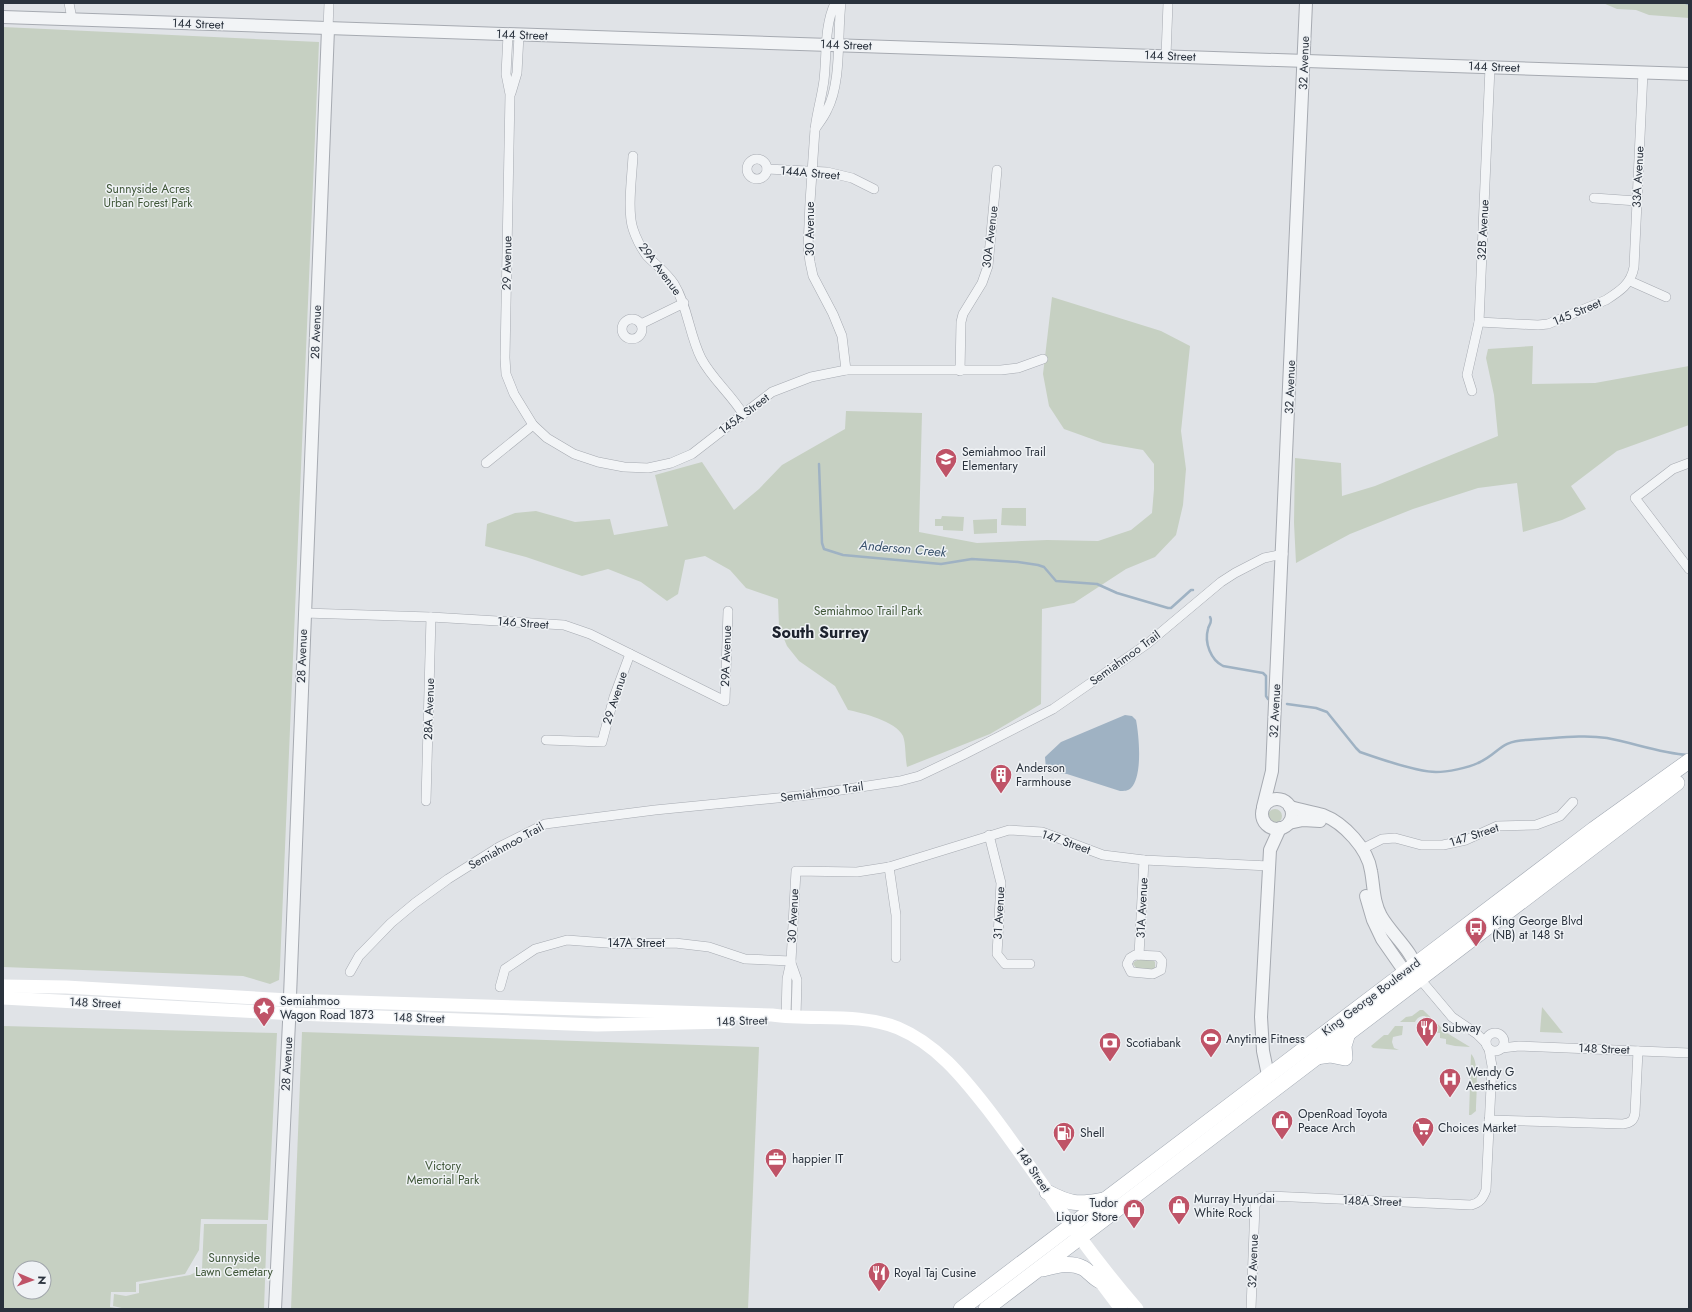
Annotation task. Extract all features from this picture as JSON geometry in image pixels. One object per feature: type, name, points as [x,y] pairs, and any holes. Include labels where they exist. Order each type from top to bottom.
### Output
[{"type":"main road","name":"King George Boulevard","points":[[986,1309],[1037,1271],[1105,1200],[1594,829],[1689,766]]},
{"type":"main road","name":"King George Boulevard","points":[[960,1309],[1073,1234],[1222,1129],[1420,979],[1689,766]]},
{"type":"main road","name":"148 Street","points":[[3,986],[66,987],[289,1000],[772,1015],[858,1019],[883,1024],[897,1028],[920,1039],[947,1061],[969,1084],[1016,1145],[1073,1234]]},
{"type":"main road","name":"148 Street","points":[[3,998],[288,1014],[597,1025],[771,1021],[791,1017]]},
{"type":"main road","name":"148 Street","points":[[947,1061],[1073,1234]]},
{"type":"main road","points":[[1222,1129],[1242,1105],[1266,1085],[1269,1081],[1268,1075]]},
{"type":"main road","points":[[1047,1192],[1071,1203],[1085,1204],[1105,1200]]},
{"type":"main road","points":[[1073,1234],[1100,1281],[1121,1309]]},
{"type":"main road","points":[[1073,1234],[1137,1309]]},
{"type":"main road","points":[[1037,1271],[1059,1265],[1072,1265],[1084,1268],[1094,1278],[1100,1281]]},
{"type":"street","points":[[70,3],[72,19]]},
{"type":"street","name":"28 Avenue","points":[[275,1309],[289,1000],[329,3]]},
{"type":"street","name":"30 Avenue","points":[[815,129],[827,110],[834,90],[830,14],[834,3]]},
{"type":"street","name":"30 Avenue","points":[[841,3],[818,107],[815,129],[811,171],[808,247],[813,276],[833,314],[842,336],[846,370]]},
{"type":"street","points":[[1166,56],[1168,3]]},
{"type":"street","name":"32 Avenue","points":[[1263,807],[1272,771],[1283,554],[1306,3]]},
{"type":"street","name":"144 Street","points":[[3,17],[1689,74]]},
{"type":"street","name":"29 Avenue","points":[[514,35],[506,74],[510,94],[505,358],[506,374],[514,394],[533,425]]},
{"type":"street","name":"32B Avenue","points":[[1472,391],[1467,372],[1479,322],[1490,67]]},
{"type":"street","name":"33A Avenue","points":[[1630,281],[1634,268],[1643,72]]},
{"type":"street","points":[[823,88],[834,90]]},
{"type":"street","name":"29A Avenue","points":[[633,156],[631,214],[633,227],[646,255],[669,277],[684,303],[696,346],[708,369],[743,414]]},
{"type":"street","name":"144A Street","points":[[767,169],[840,174],[874,189]]},
{"type":"street","name":"30A Avenue","points":[[960,371],[963,314],[982,283],[991,251],[997,170]]},
{"type":"street","points":[[1594,198],[1637,200]]},
{"type":"street","points":[[1630,281],[1666,297]]},
{"type":"street","name":"145 Street","points":[[1479,322],[1538,325],[1548,324],[1606,300],[1630,281]]},
{"type":"street","points":[[641,324],[684,303]]},
{"type":"street","name":"145A Street","points":[[533,425],[547,438],[574,454],[598,462],[624,467],[648,468],[671,463],[692,454],[772,392],[811,378],[846,370],[960,371],[1014,369],[1043,359]]},
{"type":"street","points":[[486,463],[533,425]]},
{"type":"street","points":[[1689,462],[1673,468],[1635,498],[1689,570]]},
{"type":"street","name":"Semiahmoo Trail","points":[[350,972],[359,956],[391,922],[415,903],[448,879],[493,851],[545,824],[655,810],[808,795],[900,781],[919,776],[964,756],[1053,709],[1147,644],[1221,582],[1264,558],[1283,554]]},
{"type":"street","name":"29A Avenue","points":[[725,701],[728,611]]},
{"type":"street","name":"146 Street","points":[[304,613],[431,617],[564,625],[590,634],[725,701]]},
{"type":"street","name":"28A Avenue","points":[[426,801],[431,617]]},
{"type":"street","name":"29 Avenue","points":[[546,740],[602,742],[614,697],[630,654]]},
{"type":"street","name":"32 Avenue","points":[[1272,771],[1278,796],[1287,804]]},
{"type":"street","points":[[1268,1075],[1263,1051],[1261,1017],[1270,850],[1266,824],[1262,816],[1263,807],[1272,800],[1324,816],[1349,832],[1363,852],[1370,866],[1373,896],[1378,909],[1410,968],[1452,1017],[1477,1034],[1488,1043],[1494,1051],[1502,1046]]},
{"type":"street","name":"147 Street","points":[[1363,852],[1382,839],[1396,838],[1421,845],[1443,845],[1466,840],[1497,826],[1536,825],[1560,816],[1573,802]]},
{"type":"street","points":[[1270,850],[1292,814],[1287,804]]},
{"type":"street","points":[[1266,824],[1273,828],[1303,820],[1333,821]]},
{"type":"street","name":"147 Street","points":[[796,871],[857,872],[889,867],[1009,830],[1042,832],[1103,855],[1144,860],[1269,866]]},
{"type":"street","name":"31 Avenue","points":[[989,835],[1001,883],[997,954],[1005,964],[1030,964]]},
{"type":"street","name":"31A Avenue","points":[[1139,955],[1144,860]]},
{"type":"street","points":[[889,867],[896,915],[896,958]]},
{"type":"street","name":"30 Avenue","points":[[791,1017],[797,980],[791,961],[796,871]]},
{"type":"street","name":"147A Street","points":[[500,987],[505,969],[535,950],[566,940],[620,944],[675,943],[709,947],[745,959],[791,961]]},
{"type":"street","points":[[1488,1043],[1497,1033],[1501,1035],[1502,1046],[1492,1066]]},
{"type":"street","points":[[1488,1043],[1492,1066],[1489,1120],[1623,1124],[1632,1121],[1635,1113],[1638,1051]]},
{"type":"street","name":"148 Street","points":[[1502,1046],[1689,1053]]},
{"type":"street","name":"148A Street","points":[[1268,1196],[1471,1205],[1477,1204],[1483,1198],[1486,1190],[1489,1120]]},
{"type":"street","name":"32 Avenue","points":[[1251,1309],[1255,1205],[1261,1198],[1268,1196]]},
{"type":"green space","points":[[1603,3],[1689,3],[1689,18],[1649,15],[1636,10],[1617,9]]},
{"type":"green space","name":"Sunnyside Acres Urban Forest Park","points":[[3,27],[319,42],[280,966],[279,980],[270,984],[243,976],[3,967]]},
{"type":"green space","name":"Semiahmoo Trail Park","points":[[1052,297],[1161,331],[1190,346],[1181,431],[1186,469],[1183,505],[1176,535],[1155,557],[1126,569],[1074,603],[1042,609],[1041,704],[990,734],[907,767],[904,739],[899,731],[878,718],[848,710],[835,686],[799,661],[787,646],[779,627],[778,599],[746,588],[730,570],[705,556],[685,560],[678,594],[667,601],[641,582],[608,569],[582,576],[526,557],[485,546],[487,524],[515,513],[536,511],[575,522],[610,519],[614,535],[668,526],[655,475],[702,462],[734,510],[759,489],[782,465],[845,429],[846,411],[922,413],[919,532],[977,543],[1047,540],[1098,541],[1131,530],[1152,513],[1154,464],[1143,450],[1103,443],[1064,429],[1049,406],[1043,374]]},
{"type":"green space","points":[[1533,346],[1532,384],[1595,383],[1689,366],[1689,425],[1617,451],[1571,486],[1586,509],[1562,520],[1523,532],[1517,483],[1478,488],[1413,509],[1350,534],[1296,563],[1294,523],[1295,458],[1341,463],[1342,496],[1375,486],[1498,436],[1494,395],[1486,358],[1488,349]]},
{"type":"green space","points":[[1002,508],[1026,508],[1026,526],[1001,525]]},
{"type":"green space","points":[[942,516],[964,517],[963,531],[943,530],[943,526],[935,526],[935,519],[941,519]]},
{"type":"green space","points":[[997,519],[997,533],[974,534],[973,520]]},
{"type":"green space","points":[[1272,809],[1278,809],[1282,813],[1282,819],[1278,823],[1272,823],[1268,819],[1268,813]]},
{"type":"green space","points":[[1139,959],[1153,960],[1155,962],[1155,968],[1137,969],[1133,964]]},
{"type":"green space","points":[[1542,1007],[1563,1033],[1540,1032]]},
{"type":"green space","points":[[1420,1010],[1423,1010],[1447,1033],[1470,1047],[1446,1044],[1446,1039],[1440,1038],[1440,1033],[1432,1033],[1432,1025],[1425,1016],[1417,1019],[1415,1022],[1400,1022],[1406,1017],[1412,1016]]},
{"type":"green space","points":[[3,1026],[277,1033],[268,1220],[201,1219],[199,1250],[185,1274],[136,1282],[136,1292],[111,1292],[110,1307],[122,1309],[3,1309]]},
{"type":"green space","points":[[1395,1026],[1403,1026],[1402,1035],[1393,1037],[1392,1042],[1394,1048],[1399,1050],[1373,1048],[1371,1046],[1384,1035],[1388,1035]]},
{"type":"green space","name":"Victory Memorial Park","points":[[302,1032],[759,1047],[748,1309],[291,1309]]},
{"type":"green space","points":[[1471,1054],[1476,1064],[1477,1090],[1476,1111],[1469,1115]]},
{"type":"green space","name":"Sunnyside Lawn Cemetary","points":[[204,1224],[267,1224],[264,1309],[126,1309],[113,1306],[114,1294],[126,1296],[139,1293],[139,1284],[190,1275],[202,1269]]},
{"type":"water","points":[[1125,715],[1132,716],[1136,720],[1139,745],[1139,765],[1135,782],[1130,789],[1120,791],[1067,774],[1048,772],[1046,770],[1045,757],[1061,742]]},
{"type":"waterway","name":"Anderson Creek","points":[[819,464],[822,543],[824,549],[843,555],[941,564],[972,559],[1038,565],[1044,567],[1056,581],[1097,584],[1117,593],[1168,608],[1171,608],[1191,590],[1193,590]]},
{"type":"waterway","name":"Anderson Creek","points":[[1210,617],[1211,622],[1208,629],[1207,640],[1215,660],[1223,666],[1263,673],[1266,676],[1266,696],[1268,699]]},
{"type":"waterway","name":"Anderson Creek","points":[[1287,704],[1316,708],[1327,712],[1360,752],[1419,770],[1436,772],[1463,768],[1474,765],[1504,745],[1510,743],[1517,741],[1566,737],[1587,736],[1607,738],[1667,752],[1688,755]]},
{"type":"place","name":"Semiahmoo Trail Elementary","points":[[946,478]]},
{"type":"place","name":"Anderson Farmhouse","points":[[1001,794]]},
{"type":"place","name":"King George Blvd (NB) at 148 St","points":[[1476,948]]},
{"type":"place","name":"Semiahmoo Wagon Road 1873","points":[[264,1028]]},
{"type":"place","name":"Subway","points":[[1427,1048]]},
{"type":"place","name":"Anytime Fitness","points":[[1211,1058]]},
{"type":"place","name":"Scotiabank","points":[[1110,1062]]},
{"type":"place","name":"Wendy G Aesthetics","points":[[1450,1098]]},
{"type":"place","name":"OpenRoad Toyota Peace Arch","points":[[1282,1140]]},
{"type":"place","name":"Choices Market","points":[[1423,1148]]},
{"type":"place","name":"Shell","points":[[1064,1152]]},
{"type":"place","name":"happier IT","points":[[776,1178]]},
{"type":"place","name":"Murray Hyundai White Rock","points":[[1179,1226]]},
{"type":"place","name":"Tudor Liquor Store","points":[[1134,1230]]},
{"type":"place","name":"Royal Taj Cusine","points":[[879,1292]]},
{"type":"district","name":"South Surrey","points":[[820,632]]}]
